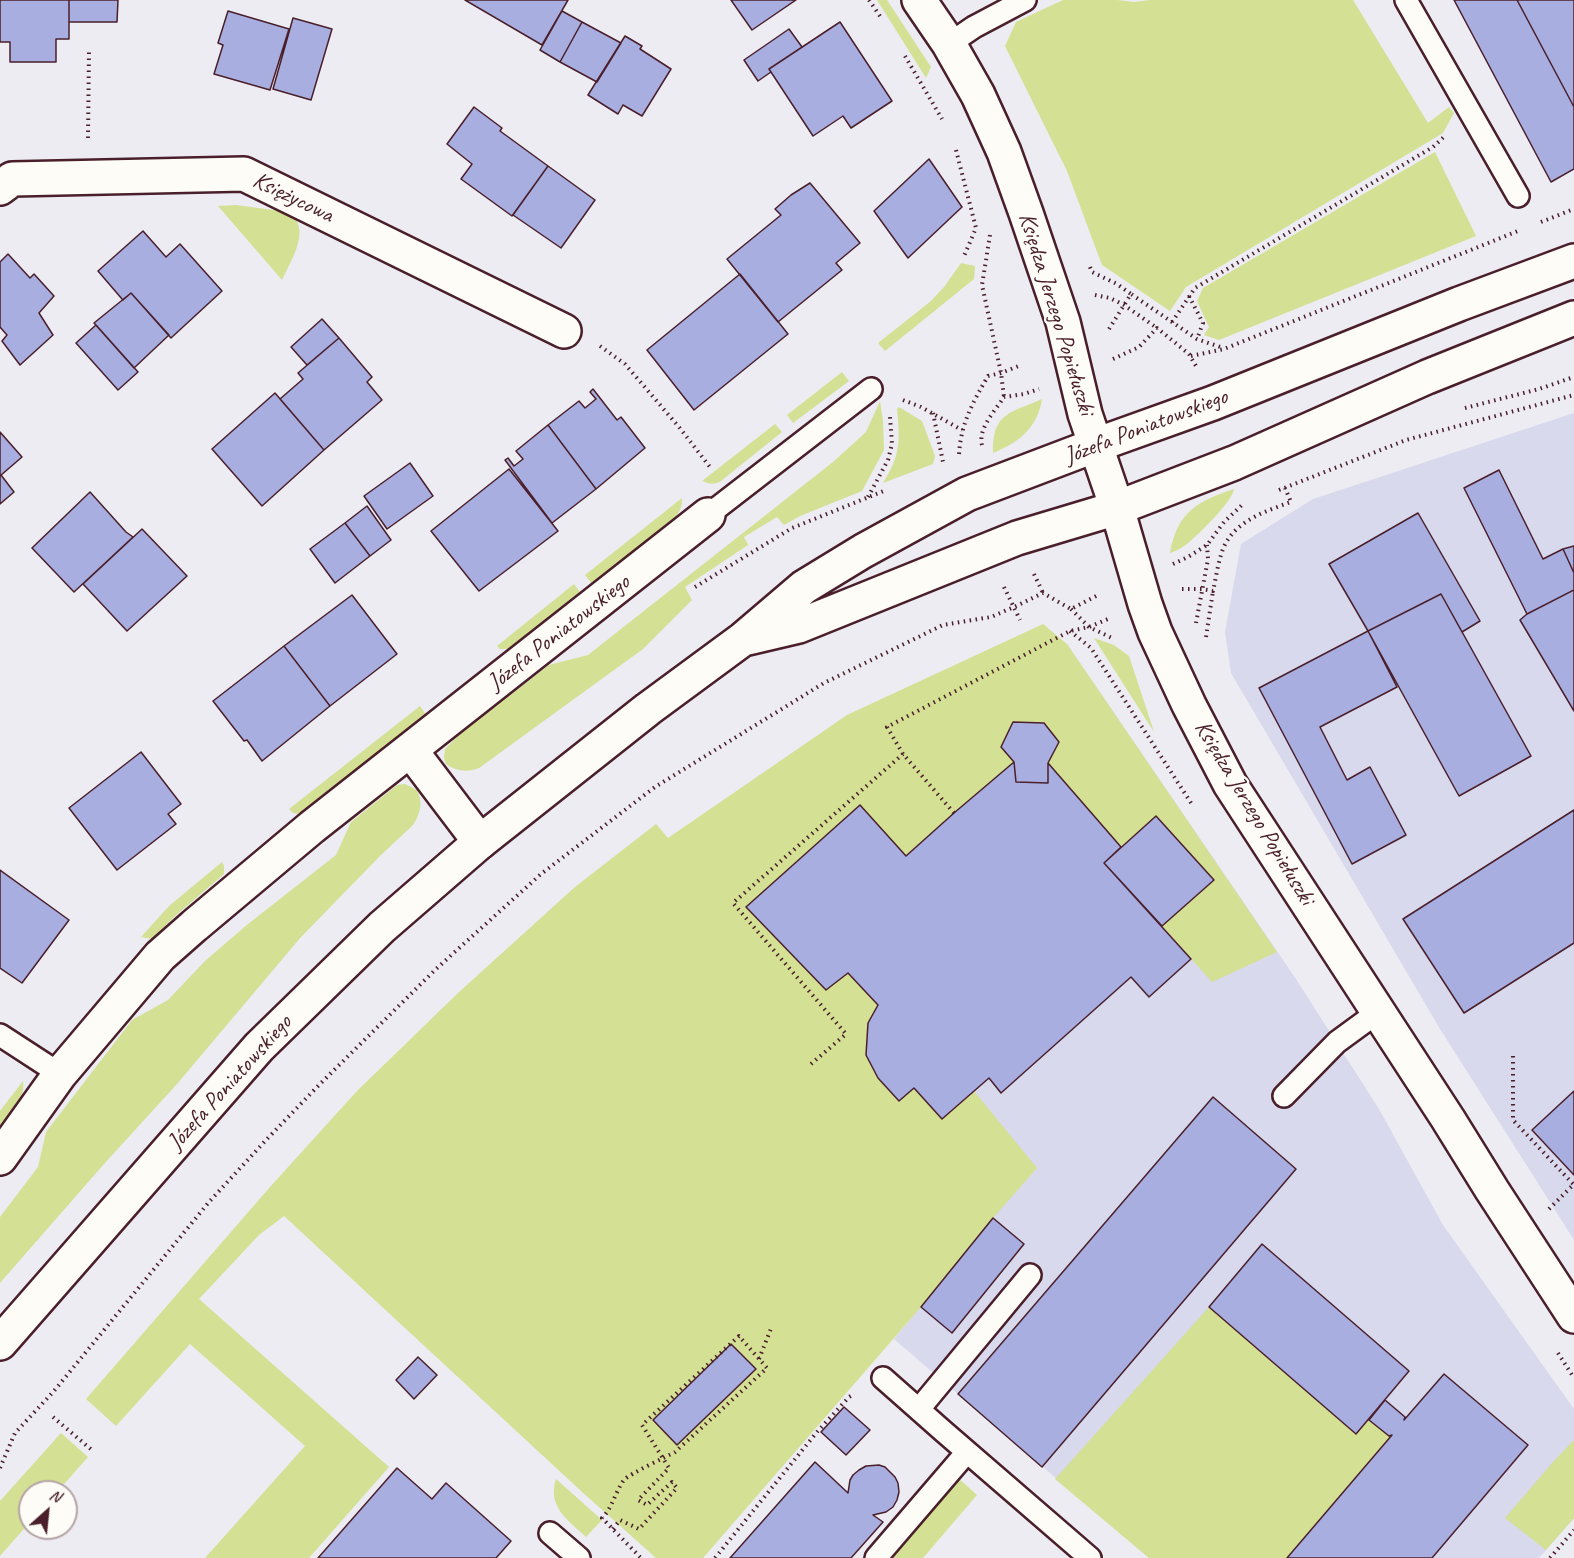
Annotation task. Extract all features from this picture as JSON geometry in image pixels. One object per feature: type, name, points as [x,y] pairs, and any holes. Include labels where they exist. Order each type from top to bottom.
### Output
[{"type":"street","name":"Księdza Jerzego Popiełuszki","points":[[919,0],[949,44],[978,95],[1004,152],[1063,322],[1084,414],[1117,508],[1145,604],[1180,687],[1230,784],[1574,1316]]},
{"type":"street","name":"Księżycowa","points":[[0,188],[12,179],[244,174],[564,331]]},
{"type":"street","name":"Józefa Poniatowskiego","points":[[0,1343],[260,1047],[382,927],[480,842],[648,709],[743,639],[804,587],[863,551],[967,494],[1213,403],[1459,304],[1574,261]]},
{"type":"street","name":"Józefa Poniatowskiego","points":[[743,639],[799,626],[1017,538],[1117,508],[1243,459],[1427,377],[1574,318]]},
{"type":"street","name":"Józefa Poniatowskiego","points":[[0,1158],[60,1074],[160,956],[272,860],[708,515]]},
{"type":"street","points":[[411,751],[480,842]]},
{"type":"lane","points":[[949,44],[974,27],[1025,0]]},
{"type":"lane","points":[[1406,0],[1518,196]]},
{"type":"lane","points":[[708,515],[871,389]]},
{"type":"lane","points":[[1284,1096],[1337,1042],[1378,1011]]},
{"type":"lane","points":[[0,1035],[60,1074]]},
{"type":"lane","points":[[919,1409],[1030,1275]]},
{"type":"lane","points":[[884,1378],[1090,1558]]},
{"type":"lane","points":[[876,1558],[967,1452]]},
{"type":"lane","points":[[550,1533],[579,1558]]},
{"type":"path","points":[[869,0],[886,25]]},
{"type":"path","points":[[88,48],[88,140]]},
{"type":"path","points":[[902,50],[948,129]]},
{"type":"path","points":[[1172,322],[1195,288],[1441,142],[1469,110]]},
{"type":"path","points":[[956,150],[976,228],[964,256]]},
{"type":"path","points":[[1530,226],[1574,209]]},
{"type":"path","points":[[982,447],[980,438],[983,429],[1004,397],[982,285],[990,228]]},
{"type":"path","points":[[1191,357],[1224,349],[1519,231]]},
{"type":"path","points":[[1052,288],[1110,298],[1124,305],[1156,328],[1191,357],[1196,364]]},
{"type":"path","points":[[1109,329],[1131,294],[1197,339],[1224,349]]},
{"type":"path","points":[[1189,295],[1203,323],[1197,339]]},
{"type":"path","points":[[1129,351],[1139,347],[1156,328]]},
{"type":"path","points":[[625,364],[710,467]]},
{"type":"path","points":[[958,459],[960,437],[969,410],[988,376],[1021,365]]},
{"type":"path","points":[[1460,409],[1539,389],[1574,377]]},
{"type":"path","points":[[1004,397],[1024,394],[1044,387]]},
{"type":"path","points":[[1276,491],[1406,440],[1574,395]]},
{"type":"path","points":[[900,398],[921,406],[962,430]]},
{"type":"path","points":[[933,413],[944,465]]},
{"type":"path","points":[[1206,637],[1213,591],[1223,549],[1231,535],[1243,524],[1258,514],[1292,502],[1282,481]]},
{"type":"path","points":[[695,587],[792,528],[890,488]]},
{"type":"path","points":[[1171,564],[1188,557],[1207,544],[1224,522],[1250,500]]},
{"type":"path","points":[[1033,570],[1043,593],[1071,609],[1105,592]]},
{"type":"path","points":[[1003,583],[1020,620]]},
{"type":"path","points":[[1178,591],[1185,588],[1213,591]]},
{"type":"path","points":[[0,1468],[15,1433],[54,1391],[209,1202],[319,1084],[436,969],[541,874],[655,787],[824,683],[943,625],[991,617],[1043,593]]},
{"type":"path","points":[[954,813],[903,754],[887,727],[1070,631],[1089,627],[1117,616]]},
{"type":"path","points":[[811,1064],[846,1034],[733,903],[903,754]]},
{"type":"path","points":[[1512,1056],[1513,1120],[1574,1185],[1545,1213]]},
{"type":"path","points":[[759,1359],[772,1326]]},
{"type":"path","points":[[613,1528],[620,1520],[639,1528],[677,1488],[672,1482],[647,1505],[638,1500],[669,1468],[662,1458],[642,1425],[739,1335],[767,1368],[675,1452],[662,1458],[625,1478],[609,1511],[602,1518],[641,1558]]},
{"type":"path","points":[[716,1558],[817,1432],[849,1397],[884,1378]]},
{"type":"path","points":[[53,1417],[93,1451]]},
{"type":"path","points":[[1550,1558],[1574,1530]]},
{"type":"shaded area","points":[[1574,413],[1574,1240],[1440,1029],[1231,673],[1225,632],[1241,544],[1313,499]]},
{"type":"shaded area","points":[[1067,644],[1294,976],[1379,1109],[1443,1225],[1574,1409],[1574,1518],[1539,1558],[1149,1558],[894,1339],[993,1218],[711,904]]},
{"type":"green space","points":[[877,0],[887,0],[931,67],[926,78]]},
{"type":"green space","points":[[1063,0],[1134,2],[1150,0],[1353,0],[1428,123],[1449,107],[1454,113],[1443,133],[1186,287],[1170,311],[1102,265],[1067,171],[1005,46],[1016,22]]},
{"type":"green space","points":[[1435,152],[1476,236],[1219,340],[1204,335],[1209,327],[1197,301],[1203,288]]},
{"type":"green space","points":[[236,205],[288,212],[295,219],[299,227],[298,245],[282,280],[218,206]]},
{"type":"green space","points":[[961,263],[975,266],[974,279],[885,351],[878,343],[931,301]]},
{"type":"green space","points":[[842,372],[849,381],[793,423],[787,415]]},
{"type":"green space","points":[[1042,399],[1036,419],[1025,433],[1011,444],[993,453],[996,429],[1000,422],[1013,411]]},
{"type":"green space","points":[[880,401],[884,450],[862,491],[800,516],[784,525],[777,517],[744,537],[748,545],[685,587],[692,600],[643,649],[479,768],[462,770],[446,764],[445,749],[461,733],[549,665],[588,655],[833,462],[866,432]]},
{"type":"green space","points":[[899,407],[922,421],[935,456],[933,464],[883,483],[893,464],[898,447],[897,409]]},
{"type":"green space","points":[[775,424],[782,432],[721,481],[712,484],[702,481]]},
{"type":"green space","points":[[1234,489],[1222,509],[1206,526],[1185,545],[1170,553],[1178,528],[1191,511],[1209,498]]},
{"type":"green space","points":[[682,498],[681,507],[676,516],[592,584],[585,575]]},
{"type":"green space","points":[[574,584],[580,592],[508,649],[500,649],[497,646]]},
{"type":"green space","points":[[1043,624],[1067,644],[1277,952],[1212,982],[1162,926],[1213,879],[1157,816],[1121,847],[1049,764],[1013,763],[906,856],[860,805],[746,907],[826,990],[848,973],[878,1005],[868,1023],[866,1055],[878,1078],[898,1101],[914,1088],[942,1119],[974,1091],[1037,1168],[921,1307],[703,1558],[656,1558],[284,1216],[259,1235],[199,1299],[389,1467],[309,1558],[205,1558],[305,1446],[190,1344],[116,1426],[86,1399],[270,1187],[357,1091],[458,993],[575,887],[656,824],[668,838],[847,715]]},
{"type":"green space","points":[[1094,638],[1114,645],[1129,656],[1154,732]]},
{"type":"green space","points":[[420,706],[426,715],[302,814],[293,813],[289,809]]},
{"type":"green space","points":[[405,784],[417,790],[420,799],[418,816],[413,825],[301,937],[177,1084],[0,1283],[0,1217],[38,1167],[46,1132],[132,1020],[168,1000],[205,961],[336,855],[351,822],[397,785]]},
{"type":"green space","points":[[222,862],[224,874],[152,939],[141,937],[169,906]]},
{"type":"green space","points":[[23,1081],[20,1102],[0,1131],[0,1111]]},
{"type":"green space","points":[[1209,1307],[1355,1434],[1369,1420],[1389,1436],[1392,1435],[1287,1558],[1149,1558],[1055,1479]]},
{"type":"green space","points":[[61,1433],[88,1457],[68,1480],[19,1480]]},
{"type":"green space","points":[[1574,1440],[1574,1518],[1546,1550],[1505,1518]]},
{"type":"green space","points":[[957,1477],[977,1495],[923,1558],[888,1558]]},
{"type":"green space","points":[[556,1479],[602,1520],[586,1537],[566,1519],[557,1505],[554,1497]]},
{"type":"green space","points":[[18,1481],[18,1536],[0,1556],[0,1501]]},
{"type":"building","points":[[0,0],[69,0],[69,39],[56,39],[56,62],[10,62],[10,42],[0,42]]},
{"type":"building","points":[[69,0],[118,0],[117,22],[69,22]]},
{"type":"building","points":[[465,0],[568,0],[542,45]]},
{"type":"building","points":[[731,0],[796,0],[752,30]]},
{"type":"building","points":[[1454,0],[1517,0],[1574,107],[1574,169],[1551,182]]},
{"type":"building","points":[[1517,0],[1574,0],[1574,107]]},
{"type":"building","points":[[228,11],[289,29],[270,90],[214,74],[223,45],[218,43]]},
{"type":"building","points":[[562,11],[582,22],[560,62],[540,50]]},
{"type":"building","points":[[293,18],[332,29],[311,100],[273,89]]},
{"type":"building","points":[[582,22],[621,43],[597,82],[560,62]]},
{"type":"building","points":[[840,22],[892,101],[851,128],[843,116],[813,136],[769,69]]},
{"type":"building","points":[[789,29],[802,47],[769,69],[771,72],[758,81],[744,60]]},
{"type":"building","points":[[625,36],[642,46],[640,49],[671,69],[642,116],[623,105],[618,114],[588,95]]},
{"type":"building","points":[[474,107],[502,128],[500,131],[548,166],[512,216],[461,179],[472,164],[447,144]]},
{"type":"building","points":[[929,159],[962,207],[908,258],[874,211]]},
{"type":"building","points":[[548,166],[595,200],[561,248],[513,215]]},
{"type":"building","points":[[810,183],[860,243],[836,263],[842,270],[778,322],[727,259],[781,215],[775,209]]},
{"type":"building","points":[[143,231],[166,257],[180,244],[222,291],[171,338],[131,293],[123,300],[98,271]]},
{"type":"building","points":[[8,254],[30,278],[34,274],[54,296],[39,313],[53,335],[20,365],[2,341],[7,335],[0,327],[0,262]]},
{"type":"building","points":[[740,274],[788,334],[694,410],[647,350]]},
{"type":"building","points":[[131,293],[169,335],[134,368],[94,323]]},
{"type":"building","points":[[322,319],[339,338],[307,365],[291,347]]},
{"type":"building","points":[[96,325],[138,372],[118,390],[76,343]]},
{"type":"building","points":[[339,338],[372,377],[367,382],[382,400],[324,450],[280,399],[303,379],[298,373]]},
{"type":"building","points":[[593,389],[617,420],[621,417],[645,448],[596,489],[548,425],[579,401],[585,408],[596,399],[590,392]]},
{"type":"building","points":[[275,393],[324,450],[262,506],[212,449]]},
{"type":"building","points":[[548,425],[596,489],[552,523],[505,460],[508,458],[514,466],[523,459],[516,451]]},
{"type":"building","points":[[0,432],[22,457],[0,476]]},
{"type":"building","points":[[410,463],[433,496],[387,529],[364,496]]},
{"type":"building","points":[[509,469],[558,531],[479,591],[431,531]]},
{"type":"building","points":[[1499,470],[1543,559],[1563,549],[1574,573],[1574,590],[1527,614],[1464,488]]},
{"type":"building","points":[[0,476],[14,492],[0,504]]},
{"type":"building","points":[[90,492],[133,537],[74,592],[32,548]]},
{"type":"building","points":[[367,506],[391,540],[370,556],[345,523]]},
{"type":"building","points":[[1418,513],[1480,621],[1462,632],[1441,594],[1368,631],[1329,564]]},
{"type":"building","points":[[345,523],[370,556],[335,583],[310,549]]},
{"type":"building","points":[[142,529],[187,576],[127,631],[83,584]]},
{"type":"building","points":[[1574,546],[1574,573],[1563,549]]},
{"type":"building","points":[[1574,590],[1574,711],[1520,620],[1527,614]]},
{"type":"building","points":[[1441,594],[1531,756],[1459,796],[1368,631]]},
{"type":"building","points":[[352,595],[397,654],[330,706],[284,646]]},
{"type":"building","points":[[1368,631],[1397,687],[1320,727],[1347,780],[1370,767],[1406,835],[1352,864],[1259,688]]},
{"type":"building","points":[[284,646],[330,706],[262,761],[213,701]]},
{"type":"building","points":[[1013,722],[1044,723],[1059,742],[1048,763],[1048,783],[1016,782],[1014,762],[1001,747]]},
{"type":"building","points":[[141,752],[181,804],[168,814],[176,824],[117,870],[69,808]]},
{"type":"building","points":[[1014,762],[1016,782],[1048,783],[1048,763],[1121,847],[1104,863],[1191,959],[1149,997],[1131,977],[1001,1093],[989,1078],[942,1119],[914,1088],[899,1101],[878,1078],[866,1055],[868,1023],[878,1005],[848,973],[826,990],[746,907],[860,805],[906,856]]},
{"type":"building","points":[[1574,810],[1574,943],[1464,1013],[1403,919]]},
{"type":"building","points":[[1156,816],[1214,880],[1162,926],[1104,863]]},
{"type":"building","points":[[0,870],[69,920],[22,983],[0,968]]},
{"type":"building","points":[[1574,1091],[1574,1175],[1532,1130]]},
{"type":"building","points":[[1213,1097],[1296,1169],[1042,1467],[958,1394]]},
{"type":"building","points":[[993,1218],[1024,1244],[952,1333],[921,1307]]},
{"type":"building","points":[[1262,1244],[1409,1371],[1356,1434],[1209,1307]]},
{"type":"building","points":[[731,1344],[756,1369],[677,1445],[653,1420]]},
{"type":"building","points":[[418,1357],[437,1375],[414,1399],[396,1380]]},
{"type":"building","points":[[1444,1374],[1528,1445],[1432,1558],[1287,1558],[1392,1435],[1389,1436],[1369,1420],[1385,1400],[1405,1417],[1404,1420]]},
{"type":"building","points":[[844,1407],[870,1430],[846,1455],[821,1432]]},
{"type":"building","points":[[815,1462],[848,1493],[850,1480],[859,1470],[866,1466],[885,1467],[895,1477],[899,1492],[893,1507],[886,1512],[873,1515],[883,1522],[851,1558],[730,1558]]},
{"type":"building","points":[[397,1468],[432,1499],[446,1483],[511,1541],[496,1558],[318,1558]]}]
